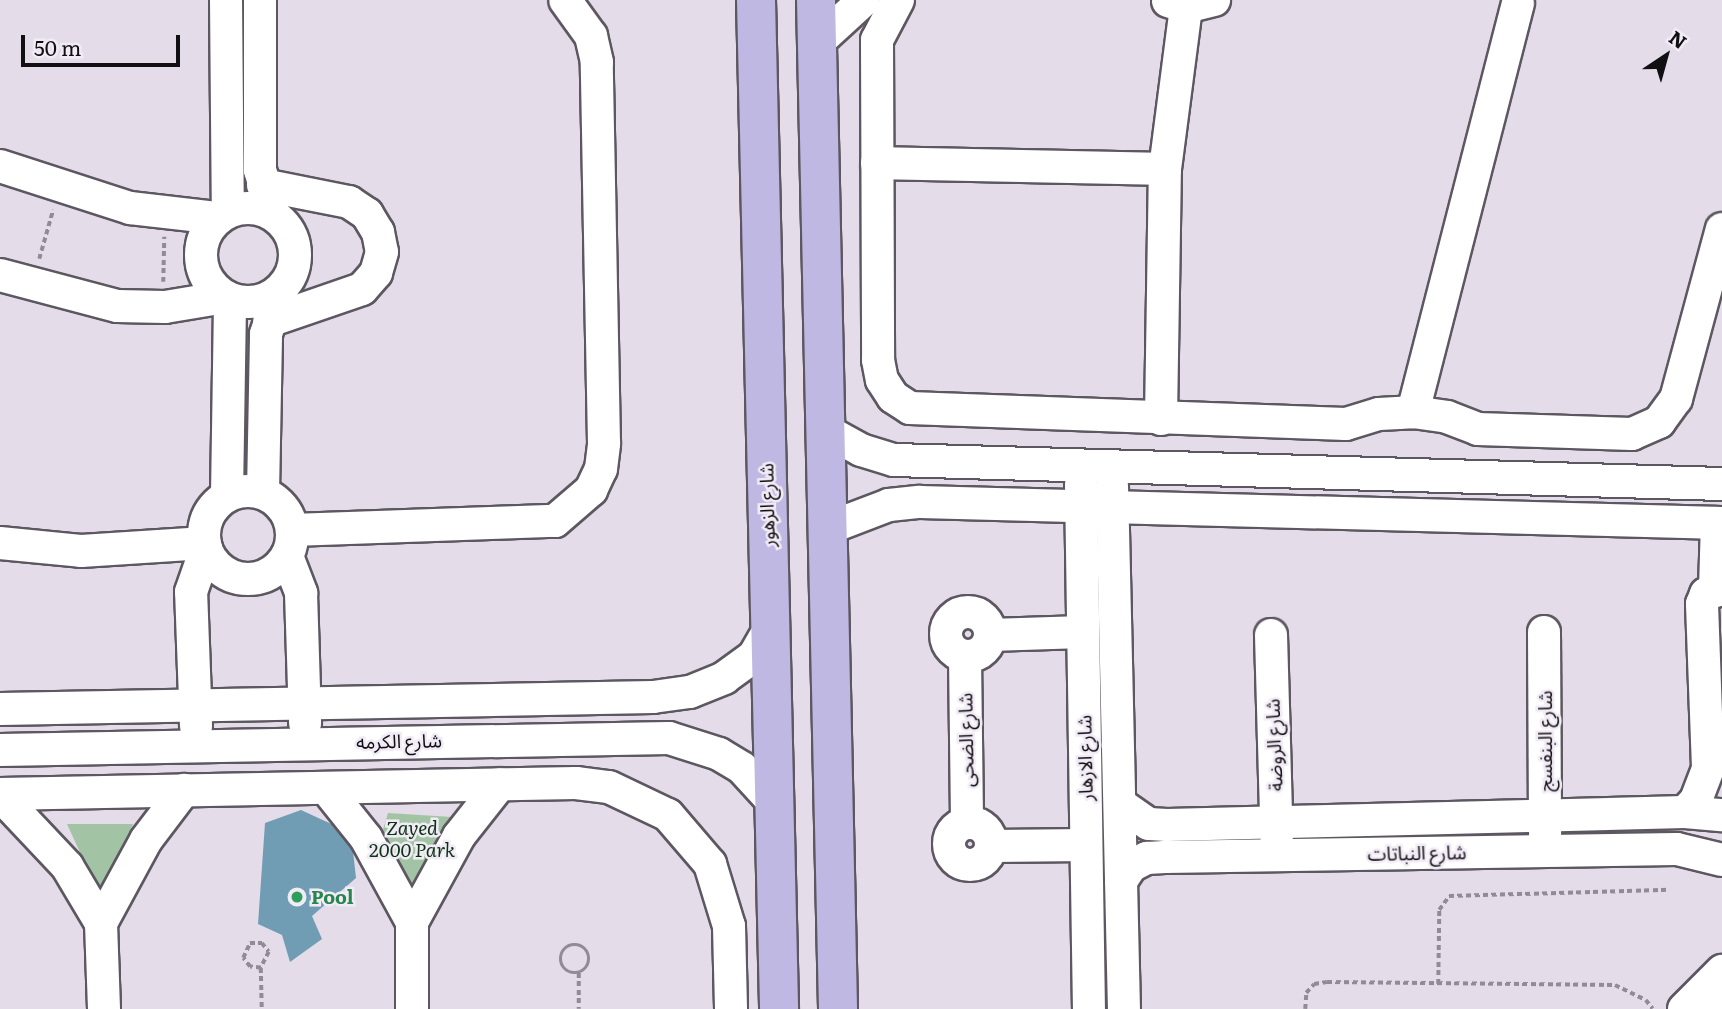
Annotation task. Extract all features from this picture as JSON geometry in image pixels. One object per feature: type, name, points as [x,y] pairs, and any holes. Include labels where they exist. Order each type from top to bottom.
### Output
[{"type":"main road","name":"شارع الزهور","points":[[756,0],[779,1009]]},
{"type":"main road","points":[[816,0],[823,429],[838,1009]]},
{"type":"main road","points":[[758,161],[788,146],[820,156]]},
{"type":"street","points":[[226,0],[223,215],[201,243],[200,259],[213,288],[228,298],[250,303],[271,297],[286,284]]},
{"type":"street","points":[[260,0],[263,185],[284,225],[295,254],[286,284],[269,321],[264,493]]},
{"type":"street","points":[[289,543],[555,521],[591,490],[601,469],[604,443],[597,62],[592,36],[565,0]]},
{"type":"street","points":[[817,43],[864,0]]},
{"type":"street","points":[[898,0],[877,40],[878,360],[882,380],[893,397],[910,408],[930,412],[1346,424],[1379,414],[1413,412],[1447,417],[1478,429],[1632,434],[1658,422],[1676,399],[1714,288],[1722,229]]},
{"type":"street","points":[[1413,412],[1522,1]]},
{"type":"street","points":[[1161,419],[1165,169],[1189,2]]},
{"type":"street","points":[[877,163],[1165,169]]},
{"type":"street","points":[[0,166],[109,202],[169,215],[223,215],[258,208],[284,225]]},
{"type":"street","points":[[263,185],[349,202],[367,214],[378,232],[382,253],[376,273],[362,289],[269,321]]},
{"type":"street","points":[[0,275],[77,299],[117,306],[165,307],[228,298]]},
{"type":"street","points":[[227,495],[228,298]]},
{"type":"street","points":[[823,429],[861,450],[894,460],[1722,484]]},
{"type":"street","name":"شارع الازهار","points":[[1080,466],[1089,1009]]},
{"type":"street","name":"شارع الازهار","points":[[1112,467],[1124,1009]]},
{"type":"street","points":[[196,746],[191,592],[205,546],[205,524],[213,508],[227,495],[245,491],[264,493],[288,515],[289,543],[301,593],[305,743]]},
{"type":"street","points":[[826,529],[889,505],[1081,506],[1719,523],[1719,589],[1702,604],[1708,768],[1696,800],[1685,812]]},
{"type":"street","points":[[0,543],[81,551],[205,546]]},
{"type":"street","points":[[205,546],[228,574],[244,579],[268,573],[289,543]]},
{"type":"street","name":"شارع الكرمه","points":[[0,709],[653,697],[690,692],[724,678],[754,656],[770,628]]},
{"type":"street","name":"شارع الضحى","points":[[1083,632],[990,635],[986,647],[965,656],[967,823],[949,838],[955,860],[978,865],[992,846],[1086,845]]},
{"type":"street","name":"شارع البنفسج","points":[[1544,632],[1546,851]]},
{"type":"street","name":"شارع الروضة","points":[[1271,635],[1278,855]]},
{"type":"street","name":"شارع الكرمه","points":[[0,750],[669,738],[719,754],[752,777],[776,805]]},
{"type":"street","points":[[1085,741],[1118,739]]},
{"type":"street","points":[[412,1009],[412,922],[453,845],[500,784]]},
{"type":"street","points":[[0,795],[500,784],[609,787],[649,804],[692,837],[723,894],[729,926],[732,1009]]},
{"type":"street","points":[[326,788],[366,838],[412,922]]},
{"type":"street","points":[[101,923],[130,867],[184,790]]},
{"type":"street","points":[[0,795],[67,866],[101,923],[104,1009]]},
{"type":"street","name":"شارع النباتات","points":[[1120,804],[1149,824],[1685,812],[1722,815]]},
{"type":"street","name":"شارع النباتات","points":[[1121,881],[1131,866],[1147,858],[1677,849],[1722,860]]},
{"type":"street","points":[[1684,1009],[1722,971]]},
{"type":"path","points":[[38,264],[53,211]]},
{"type":"path","points":[[165,307],[163,251],[169,215]]},
{"type":"path","points":[[1438,984],[1439,911],[1449,896],[1669,890]]},
{"type":"path","points":[[261,968],[250,967],[243,958],[250,943],[262,943],[269,952],[261,968],[262,1009]]},
{"type":"path","points":[[570,947],[581,947],[589,955],[588,966],[579,973],[564,966],[562,955],[570,947]]},
{"type":"path","points":[[579,973],[579,1009]]},
{"type":"path","points":[[1305,1009],[1306,993],[1314,984],[1615,985],[1646,1000],[1653,1009]]},
{"type":"green space","name":"Zayed 2000 Park","points":[[388,813],[452,817],[414,894],[381,836]]},
{"type":"green space","points":[[67,824],[133,824],[100,896]]},
{"type":"water","name":"Pool","points":[[301,810],[351,833],[356,878],[312,916],[322,939],[290,962],[282,935],[258,924],[265,823]]},
{"type":"place","name":"Pool","points":[[297,897]]}]
